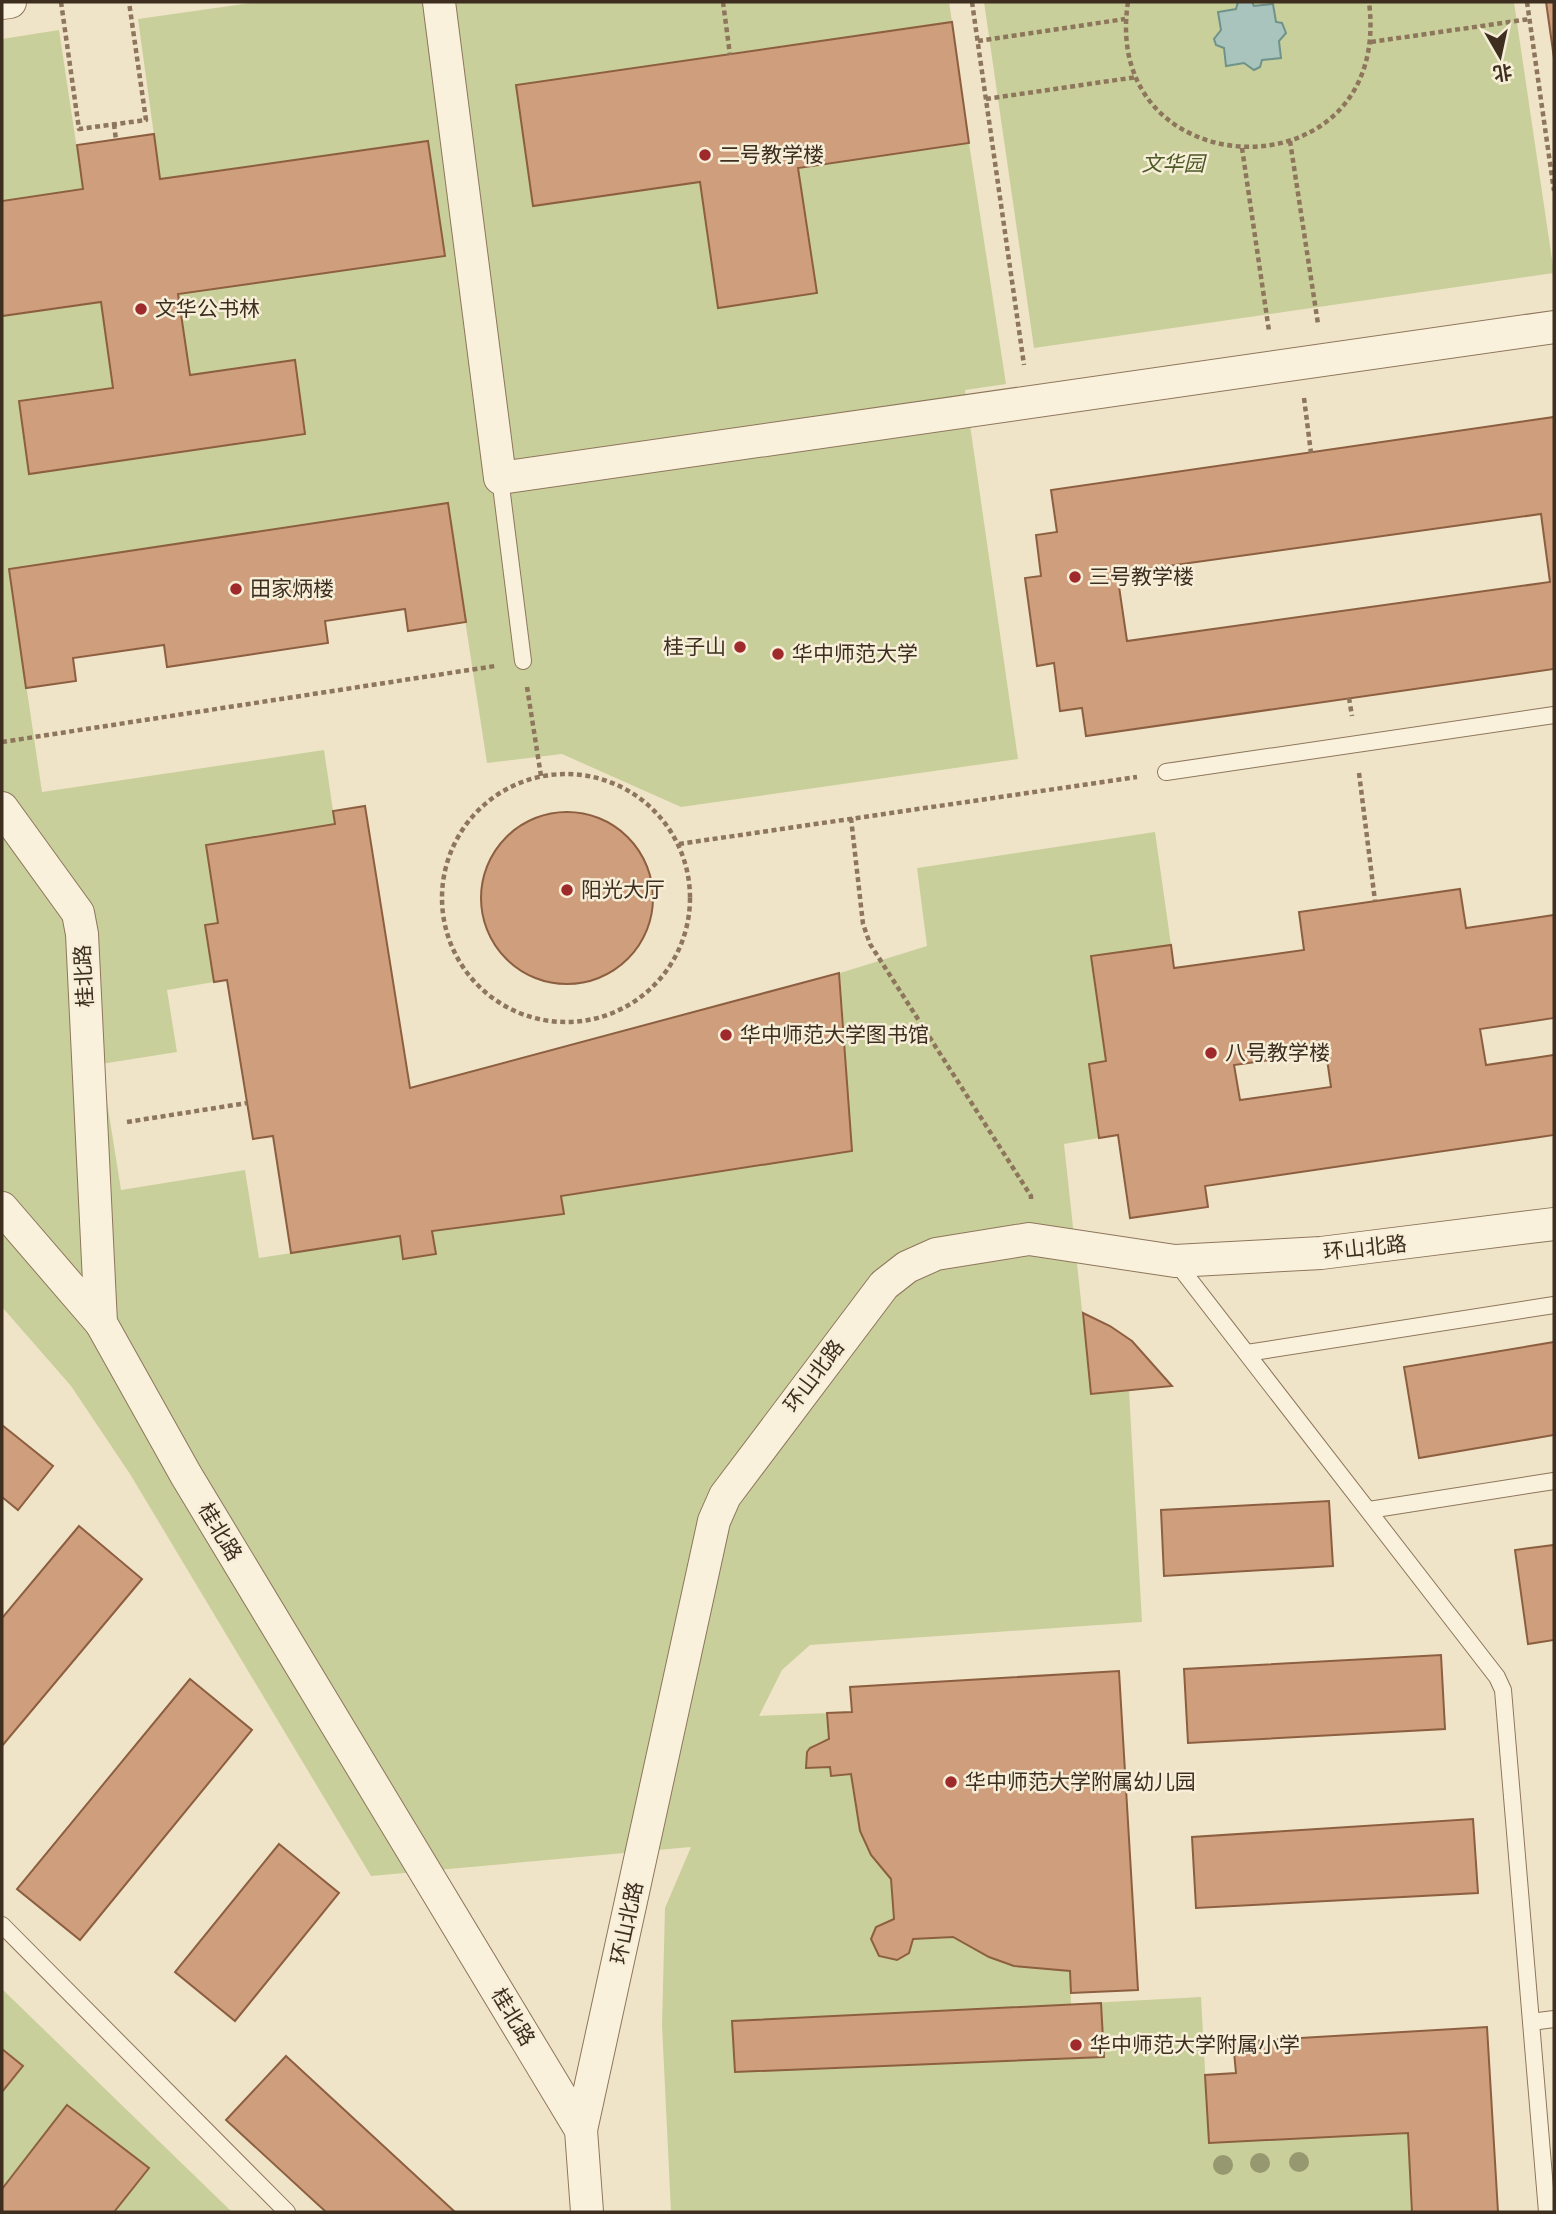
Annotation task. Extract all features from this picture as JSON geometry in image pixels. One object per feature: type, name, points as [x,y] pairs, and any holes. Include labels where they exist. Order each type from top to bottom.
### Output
[{"type":"street","points":[[2,3],[10,2]]},
{"type":"street","points":[[439,2],[500,478],[1554,327]]},
{"type":"street","name":"桂北路","points":[[2,808],[78,913],[82,934],[101,1322],[273,1620],[581,2130],[587,2212]]},
{"type":"street","points":[[2,1208],[101,1322]]},
{"type":"street","name":"环山北路","points":[[581,2130],[708,1545],[725,1496],[884,1285],[907,1267],[958,1248],[1028,1239],[1175,1262],[1321,1253],[1554,1224]]},
{"type":"lane","points":[[500,478],[523,661]]},
{"type":"lane","points":[[1166,772],[1554,715]]},
{"type":"lane","points":[[1175,1262],[1369,1510],[1496,1676],[1503,1690],[1547,2212]]},
{"type":"lane","points":[[1247,1353],[1554,1305]]},
{"type":"lane","points":[[1369,1510],[1554,1481]]},
{"type":"lane","points":[[2,1925],[287,2212]]},
{"type":"lane","points":[[1531,2022],[1554,2019]]},
{"type":"path","points":[[61,2],[79,129],[146,120],[129,2]]},
{"type":"path","points":[[723,2],[730,55]]},
{"type":"path","points":[[972,2],[1030,401]]},
{"type":"path","points":[[1128,2],[1125,19],[1130,61],[1152,103],[1170,121],[1192,135],[1216,145],[1242,148],[1266,147],[1311,132],[1346,102],[1358,83],[1371,42],[1369,2]]},
{"type":"path","points":[[1527,2],[1554,191]]},
{"type":"path","points":[[978,41],[1125,19]]},
{"type":"path","points":[[1371,42],[1530,19]]},
{"type":"path","points":[[986,99],[1137,77]]},
{"type":"path","points":[[114,124],[116,139]]},
{"type":"path","points":[[1290,141],[1299,363],[1311,453]]},
{"type":"path","points":[[1242,148],[1299,363]]},
{"type":"path","points":[[2,742],[523,661],[541,776]]},
{"type":"path","points":[[1349,698],[1376,901]]},
{"type":"path","points":[[679,844],[1166,772]]},
{"type":"path","points":[[569,774],[597,778],[623,788],[647,803],[679,844],[688,871],[691,897],[689,922],[669,969],[652,988],[632,1004],[609,1015],[584,1021],[559,1022],[533,1018],[509,1009],[488,995],[470,977],[456,956],[446,932],[442,907],[443,881],[449,857],[475,813],[517,784],[541,776],[569,774]]},
{"type":"path","points":[[851,818],[863,925],[870,944],[1031,1196]]},
{"type":"path","points":[[92,1127],[247,1102]]},
{"type":"green space","points":[[258,2],[949,2],[952,22],[516,86],[533,206],[700,182],[718,308],[816,293],[798,168],[969,143],[1006,384],[965,390],[1018,759],[681,807],[562,754],[487,763],[447,503],[9,569],[42,792],[324,750],[335,824],[218,923],[205,926],[214,982],[167,990],[177,1052],[101,1064],[121,1190],[245,1170],[259,1258],[400,1236],[403,1258],[435,1253],[432,1231],[563,1214],[561,1196],[852,1151],[840,973],[927,946],[917,868],[1155,832],[1171,945],[1092,956],[1106,1061],[1089,1065],[1099,1138],[1064,1144],[1091,1393],[1129,1390],[1142,1622],[810,1645],[782,1670],[759,1716],[827,1713],[829,1739],[811,1748],[806,1768],[830,1767],[851,1774],[860,1831],[871,1855],[891,1879],[894,1919],[876,1926],[871,1939],[879,1956],[897,1960],[909,1953],[913,1939],[953,1937],[989,1957],[1014,1966],[1070,1971],[1071,2004],[1201,1997],[1209,2143],[1408,2133],[1412,2212],[671,2212],[662,2025],[665,1908],[691,1847],[371,1876],[130,1474],[71,1386],[2,1307],[2,316],[101,302],[113,388],[19,402],[30,474],[305,434],[295,360],[190,375],[178,294],[428,141],[160,179],[138,19]]},
{"type":"green space","name":"文华园","points":[[984,2],[1514,2],[1554,273],[1034,348]]},
{"type":"green space","points":[[59,30],[83,189],[2,201],[2,39]]},
{"type":"green space","points":[[2,1989],[232,2212],[2,2212]]},
{"type":"water","points":[[1238,2],[1252,2],[1254,6],[1273,4],[1276,22],[1282,23],[1286,33],[1279,41],[1281,58],[1262,60],[1260,67],[1254,70],[1244,63],[1226,66],[1224,48],[1216,45],[1214,39],[1221,30],[1218,12],[1236,9]]},
{"type":"building","points":[[1546,2],[1554,2],[1554,58]]},
{"type":"building","name":"二号教学楼","points":[[952,22],[969,143],[798,168],[817,293],[718,308],[700,182],[533,206],[516,85]]},
{"type":"building","name":"文华公书林","points":[[154,134],[160,179],[428,141],[445,256],[178,294],[190,375],[295,360],[305,434],[29,474],[19,401],[113,388],[101,302],[2,316],[2,201],[83,189],[77,145]]},
{"type":"building","name":"三号教学楼","points":[[1554,417],[1554,669],[1086,736],[1082,708],[1060,711],[1054,663],[1037,666],[1025,578],[1041,576],[1036,535],[1057,532],[1051,490]],"holes":[[[1541,514],[1550,582],[1127,641],[1117,573]]]},
{"type":"building","name":"田家炳楼","points":[[448,503],[466,622],[408,631],[405,609],[325,621],[328,643],[167,667],[164,645],[73,658],[76,681],[26,688],[9,569]]},
{"type":"building","name":"华中师范大学图书馆","points":[[365,806],[410,1088],[839,973],[852,1151],[561,1196],[564,1214],[432,1231],[436,1254],[403,1259],[400,1236],[291,1253],[273,1136],[253,1139],[227,980],[214,982],[205,925],[218,923],[206,845],[335,824],[333,811]]},
{"type":"building","name":"阳光大厅","points":[[567,812],[600,818],[628,837],[647,865],[653,898],[647,931],[628,959],[600,978],[567,984],[534,978],[506,959],[487,931],[481,898],[487,865],[506,837],[534,818]]},
{"type":"building","name":"八号教学楼","points":[[1460,889],[1466,928],[1554,915],[1554,1018],[1480,1029],[1486,1065],[1554,1055],[1554,1135],[1205,1186],[1208,1207],[1130,1218],[1118,1135],[1099,1138],[1089,1064],[1106,1061],[1091,956],[1171,945],[1174,968],[1304,950],[1299,912]],"holes":[[[1326,1052],[1331,1087],[1240,1100],[1234,1065]]]},
{"type":"building","points":[[1083,1313],[1110,1326],[1132,1341],[1172,1386],[1091,1394]]},
{"type":"building","points":[[1554,1342],[1554,1435],[1419,1458],[1404,1367]]},
{"type":"building","points":[[2,1425],[53,1466],[18,1510],[2,1497]]},
{"type":"building","points":[[1329,1501],[1333,1566],[1164,1576],[1161,1510]]},
{"type":"building","points":[[79,1526],[142,1579],[2,1746],[2,1618]]},
{"type":"building","points":[[1554,1545],[1554,1640],[1528,1644],[1515,1550]]},
{"type":"building","points":[[1441,1655],[1445,1729],[1188,1743],[1184,1669]]},
{"type":"building","points":[[1119,1671],[1138,1990],[1071,1993],[1070,1971],[1014,1966],[989,1957],[953,1937],[913,1939],[909,1953],[897,1960],[879,1956],[871,1939],[876,1927],[894,1919],[891,1879],[871,1855],[860,1831],[851,1774],[831,1776],[830,1767],[806,1768],[807,1752],[810,1748],[829,1739],[827,1713],[852,1712],[850,1687]]},
{"type":"building","points":[[190,1679],[252,1730],[80,1940],[17,1889]]},
{"type":"building","points":[[1473,1819],[1478,1893],[1196,1908],[1192,1837]]},
{"type":"building","points":[[279,1844],[339,1893],[235,2021],[175,1972]]},
{"type":"building","points":[[1101,2003],[1104,2057],[735,2072],[732,2021]]},
{"type":"building","points":[[1487,2027],[1498,2212],[1412,2212],[1408,2133],[1209,2143],[1205,2075],[1236,2073],[1233,2042]]},
{"type":"building","points":[[2,2049],[23,2066],[2,2092]]},
{"type":"building","points":[[286,2056],[455,2212],[326,2212],[226,2120]]},
{"type":"building","points":[[67,2105],[149,2168],[114,2212],[2,2212],[2,2189]]},
{"type":"place","name":"二号教学楼","points":[[705,155]]},
{"type":"place","name":"文华公书林","points":[[141,309]]},
{"type":"place","name":"三号教学楼","points":[[1075,577]]},
{"type":"place","name":"田家炳楼","points":[[236,589]]},
{"type":"place","name":"桂子山","points":[[740,647]]},
{"type":"place","name":"华中师范大学","points":[[778,654]]},
{"type":"place","name":"阳光大厅","points":[[567,890]]},
{"type":"place","name":"华中师范大学图书馆","points":[[726,1035]]},
{"type":"place","name":"八号教学楼","points":[[1211,1053]]},
{"type":"place","name":"华中师范大学附属幼儿园","points":[[951,1782]]},
{"type":"place","name":"华中师范大学附属小学","points":[[1076,2045]]}]
